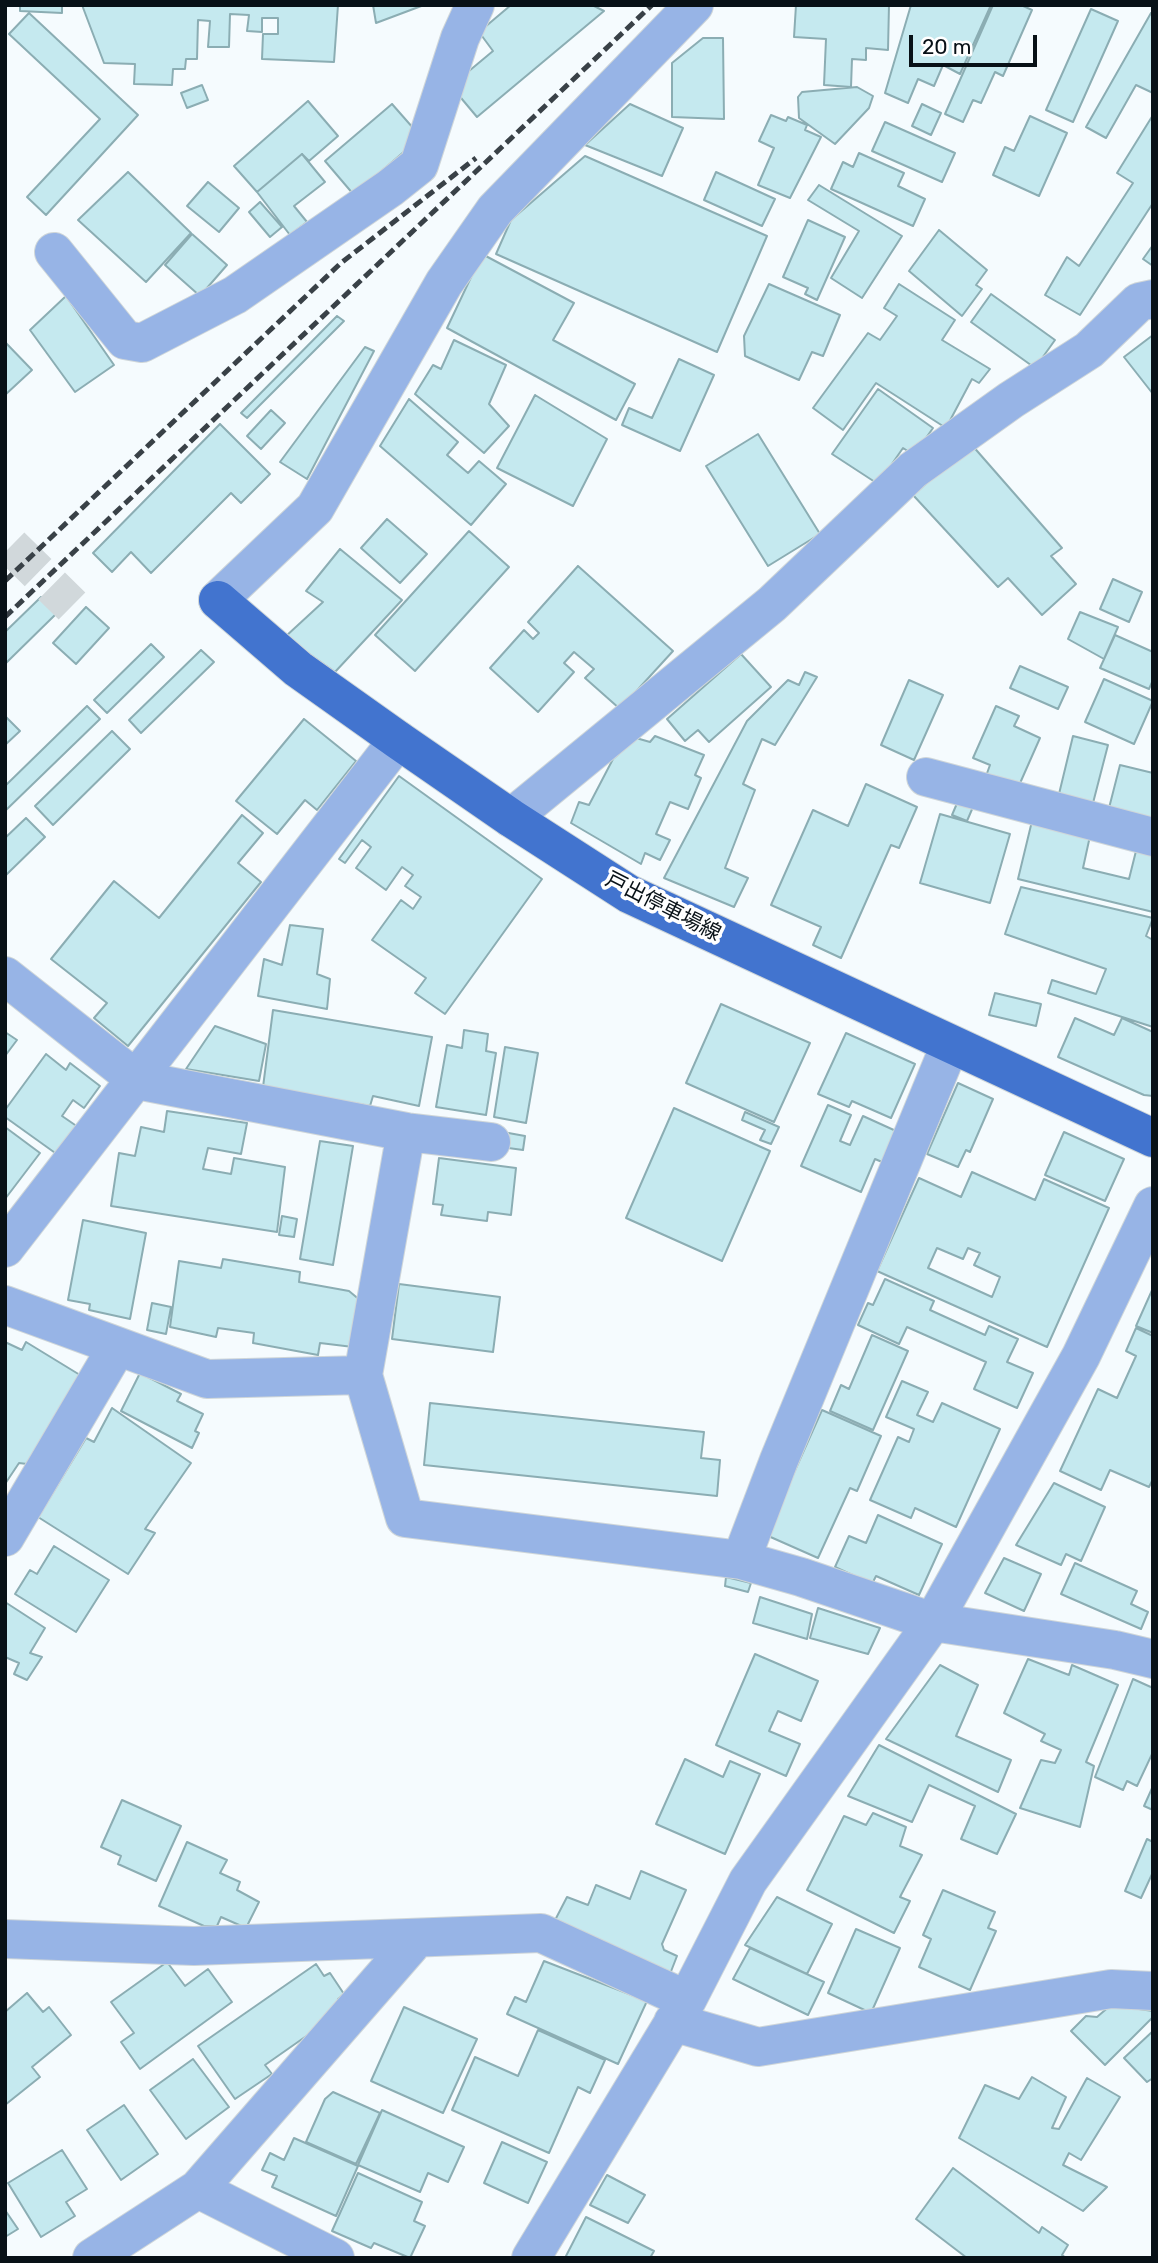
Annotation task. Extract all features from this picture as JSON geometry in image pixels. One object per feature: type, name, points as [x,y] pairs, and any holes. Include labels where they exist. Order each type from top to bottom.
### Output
[{"type":"main road","name":"戸出停車場線","points":[[218,600],[298,669],[511,818],[629,894],[1153,1138]]},
{"type":"street","points":[[54,252],[125,340],[142,342],[235,295],[419,165],[460,37],[475,5]]},
{"type":"street","points":[[218,600],[315,508],[443,283],[495,210],[694,5]]},
{"type":"street","points":[[511,818],[772,604],[913,470],[1011,400],[1089,350],[1139,302],[1153,299]]},
{"type":"street","points":[[5,1248],[398,740]]},
{"type":"street","points":[[926,777],[1153,837]]},
{"type":"street","points":[[5,976],[137,1080],[406,1132],[491,1142]]},
{"type":"street","points":[[741,1560],[779,1460],[950,1045]]},
{"type":"street","points":[[406,1132],[363,1375],[405,1518],[741,1560],[801,1577],[933,1622],[1115,1650],[1153,1659]]},
{"type":"street","points":[[531,2258],[680,2011],[748,1881],[933,1622],[1081,1356],[1153,1206]]},
{"type":"street","points":[[5,1305],[206,1379],[363,1375]]},
{"type":"street","points":[[5,1537],[117,1347]]},
{"type":"street","points":[[5,1939],[194,1947],[541,1933],[680,2011],[758,2047],[1111,1989],[1153,1991]]},
{"type":"street","points":[[92,2258],[198,2189],[416,1940]]},
{"type":"street","points":[[198,2189],[335,2258]]},
{"type":"building","points":[[20,5],[62,5],[62,13],[20,11]]},
{"type":"building","points":[[82,5],[338,5],[334,62],[262,59],[263,34],[278,34],[278,18],[262,18],[262,32],[247,31],[249,15],[230,14],[229,47],[208,47],[210,21],[198,20],[197,59],[186,59],[185,69],[173,69],[172,85],[134,84],[135,64],[104,63]]},
{"type":"building","points":[[373,5],[424,5],[376,23]]},
{"type":"building","points":[[511,5],[592,5],[604,11],[477,117],[451,86],[493,51],[479,32]]},
{"type":"building","points":[[796,5],[889,5],[888,50],[866,48],[866,60],[852,59],[851,87],[824,85],[826,39],[794,37]]},
{"type":"building","points":[[911,5],[991,5],[960,74],[943,65],[934,86],[918,79],[908,103],[885,93]]},
{"type":"building","points":[[993,5],[1021,5],[1032,10],[1003,76],[995,72],[981,103],[973,100],[963,122],[945,114]]},
{"type":"building","points":[[1091,9],[1118,21],[1073,122],[1046,110]]},
{"type":"building","points":[[29,13],[138,115],[46,215],[27,197],[100,119],[9,34]]},
{"type":"building","points":[[1151,13],[1153,93],[1136,85],[1106,138],[1086,127]]},
{"type":"building","points":[[703,38],[723,38],[724,119],[672,117],[672,63]]},
{"type":"building","points":[[202,85],[208,100],[187,108],[181,93]]},
{"type":"building","points":[[857,87],[873,96],[869,108],[835,144],[799,118],[798,97],[802,92]]},
{"type":"building","points":[[308,101],[338,136],[309,161],[302,154],[257,192],[234,166]]},
{"type":"building","points":[[392,104],[421,137],[354,195],[325,161]]},
{"type":"building","points":[[630,104],[683,128],[662,176],[585,145]]},
{"type":"building","points":[[922,104],[941,113],[931,135],[912,126]]},
{"type":"building","points":[[771,115],[786,121],[788,117],[807,125],[805,130],[821,137],[790,198],[758,185],[774,148],[759,141]]},
{"type":"building","points":[[1153,115],[1153,203],[1080,315],[1045,295],[1067,257],[1079,266],[1133,183],[1117,173]]},
{"type":"building","points":[[1030,116],[1067,133],[1039,196],[993,175],[1005,147],[1014,151]]},
{"type":"building","points":[[885,122],[955,153],[942,182],[872,151]]},
{"type":"building","points":[[859,153],[904,173],[898,186],[925,199],[913,226],[831,189],[843,162],[853,167]]},
{"type":"building","points":[[302,154],[325,182],[294,206],[307,222],[290,235],[257,192]]},
{"type":"building","points":[[585,156],[767,236],[717,352],[496,254],[511,220]]},
{"type":"building","points":[[128,172],[191,233],[146,282],[78,220]]},
{"type":"building","points":[[716,172],[775,199],[762,226],[704,200]]},
{"type":"building","points":[[208,182],[239,208],[219,232],[187,206]]},
{"type":"building","points":[[819,185],[902,236],[862,298],[831,278],[859,231],[808,200]]},
{"type":"building","points":[[260,202],[282,227],[270,237],[249,212]]},
{"type":"building","points":[[808,220],[845,237],[817,300],[805,294],[808,288],[783,277]]},
{"type":"building","points":[[939,230],[987,270],[976,285],[982,289],[962,316],[909,271]]},
{"type":"building","points":[[192,234],[227,265],[200,296],[165,265]]},
{"type":"building","points":[[1153,245],[1153,266],[1143,259]]},
{"type":"building","points":[[482,254],[574,303],[553,340],[635,384],[616,420],[447,328]]},
{"type":"building","points":[[769,284],[840,315],[823,356],[812,352],[799,380],[745,356],[744,336]]},
{"type":"building","points":[[899,284],[955,320],[942,340],[990,369],[979,383],[972,379],[946,428],[876,383],[843,430],[813,408],[868,333],[880,340],[897,316],[884,308]]},
{"type":"building","points":[[991,294],[1055,340],[1035,368],[971,322]]},
{"type":"building","points":[[66,296],[114,365],[75,392],[30,330]]},
{"type":"building","points":[[337,316],[344,321],[247,418],[241,413]]},
{"type":"building","points":[[1153,335],[1153,394],[1124,357]]},
{"type":"building","points":[[454,340],[506,365],[489,404],[509,426],[484,453],[415,394],[433,365],[441,369]]},
{"type":"building","points":[[5,342],[32,370],[5,395]]},
{"type":"building","points":[[365,347],[374,351],[307,479],[280,462]]},
{"type":"building","points":[[679,359],[714,375],[680,451],[622,425],[629,408],[652,418]]},
{"type":"building","points":[[878,389],[933,428],[914,455],[903,448],[878,484],[832,454]]},
{"type":"building","points":[[535,395],[607,439],[573,506],[497,468]]},
{"type":"building","points":[[409,399],[458,442],[447,455],[468,473],[479,461],[506,484],[471,525],[380,446]]},
{"type":"building","points":[[271,410],[285,423],[261,449],[247,436]]},
{"type":"building","points":[[220,424],[270,474],[241,503],[231,493],[151,573],[131,552],[112,572],[93,553]]},
{"type":"building","points":[[758,434],[820,534],[768,566],[706,466]]},
{"type":"building","points":[[971,444],[1062,548],[1051,556],[1076,584],[1042,615],[1008,578],[998,587],[913,495]]},
{"type":"building","points":[[387,519],[427,554],[400,583],[361,548]]},
{"type":"building","points":[[469,531],[509,567],[415,671],[375,635]]},
{"type":"building","points":[[340,549],[402,600],[335,672],[285,637],[323,602],[306,591]]},
{"type":"building","points":[[578,566],[673,651],[620,709],[585,678],[594,669],[574,652],[564,663],[574,672],[538,712],[490,668],[524,630],[533,639],[539,633],[528,622]]},
{"type":"building","points":[[1113,579],[1142,592],[1129,622],[1100,609]]},
{"type":"building","points":[[41,597],[57,613],[5,664],[5,632]]},
{"type":"building","points":[[86,607],[109,628],[76,664],[53,643]]},
{"type":"building","points":[[1080,612],[1118,627],[1104,659],[1068,639]]},
{"type":"building","points":[[1115,635],[1153,652],[1153,680],[1149,689],[1100,668]]},
{"type":"building","points":[[151,644],[164,657],[107,713],[94,700]]},
{"type":"building","points":[[201,650],[214,662],[141,733],[129,720]]},
{"type":"building","points":[[741,654],[771,687],[709,742],[698,730],[685,741],[667,719]]},
{"type":"building","points":[[1020,666],[1068,687],[1058,709],[1010,688]]},
{"type":"building","points":[[805,672],[817,677],[775,745],[762,739],[743,784],[755,790],[725,868],[748,878],[734,907],[664,878],[747,721],[788,680],[799,685]]},
{"type":"building","points":[[1104,679],[1153,701],[1134,744],[1085,722]]},
{"type":"building","points":[[909,680],[943,695],[914,760],[881,745]]},
{"type":"building","points":[[87,706],[100,719],[5,811],[5,786]]},
{"type":"building","points":[[996,706],[1019,716],[1014,726],[1040,738],[1017,790],[986,776],[990,765],[973,758]]},
{"type":"building","points":[[5,716],[20,731],[5,745]]},
{"type":"building","points":[[304,719],[356,761],[317,810],[305,800],[277,834],[236,801]]},
{"type":"building","points":[[112,731],[130,749],[53,825],[35,806]]},
{"type":"building","points":[[655,736],[704,755],[695,775],[701,778],[688,809],[670,802],[656,834],[670,840],[660,860],[645,853],[641,864],[571,823],[579,802],[589,805],[613,759],[636,738],[650,742]]},
{"type":"building","points":[[1073,736],[1108,745],[1093,803],[1059,794]]},
{"type":"building","points":[[1120,765],[1153,773],[1153,819],[1109,808]]},
{"type":"building","points":[[399,776],[542,879],[445,1014],[415,993],[426,978],[372,940],[401,900],[413,909],[421,897],[405,886],[413,875],[402,867],[386,890],[356,868],[371,847],[362,840],[345,863],[339,859]]},
{"type":"building","points":[[866,784],[917,807],[899,848],[891,845],[841,958],[813,945],[821,927],[771,905],[813,810],[848,826]]},
{"type":"building","points":[[958,801],[973,807],[967,821],[952,815]]},
{"type":"building","points":[[940,814],[1010,834],[990,903],[920,883]]},
{"type":"building","points":[[242,815],[263,833],[238,863],[261,882],[128,1046],[94,1018],[107,1003],[51,959],[114,881],[159,918]]},
{"type":"building","points":[[26,818],[45,837],[5,876],[5,838]]},
{"type":"building","points":[[1032,821],[1090,836],[1083,868],[1129,879],[1138,843],[1153,847],[1153,912],[1018,879]]},
{"type":"building","points":[[1021,887],[1153,918],[1146,936],[1153,940],[1153,1027],[1048,993],[1052,980],[1096,994],[1106,969],[1005,934]]},
{"type":"building","points":[[290,925],[323,929],[317,974],[330,979],[327,1009],[258,996],[264,959],[282,965]]},
{"type":"building","points":[[995,993],[1041,1004],[1036,1026],[989,1015]]},
{"type":"building","points":[[721,1004],[810,1043],[774,1122],[686,1083]]},
{"type":"building","points":[[273,1010],[432,1037],[419,1106],[373,1096],[370,1106],[263,1087]]},
{"type":"building","points":[[1075,1018],[1114,1035],[1122,1018],[1153,1032],[1153,1096],[1144,1095],[1058,1057]]},
{"type":"building","points":[[215,1026],[266,1044],[259,1081],[186,1069]]},
{"type":"building","points":[[464,1030],[488,1034],[486,1051],[496,1053],[486,1115],[436,1107],[447,1045],[462,1048]]},
{"type":"building","points":[[5,1032],[17,1040],[5,1056]]},
{"type":"building","points":[[846,1033],[915,1064],[891,1118],[852,1101],[849,1107],[818,1094]]},
{"type":"building","points":[[505,1047],[538,1053],[526,1123],[494,1117]]},
{"type":"building","points":[[46,1054],[66,1070],[70,1063],[100,1086],[84,1108],[73,1100],[62,1116],[78,1127],[58,1155],[5,1117],[5,1110]]},
{"type":"building","points":[[958,1083],[993,1099],[970,1152],[966,1150],[958,1167],[927,1154]]},
{"type":"building","points":[[828,1105],[851,1115],[840,1141],[850,1145],[863,1116],[896,1131],[882,1162],[875,1159],[861,1192],[801,1166]]},
{"type":"building","points":[[674,1108],[770,1151],[722,1261],[626,1218]]},
{"type":"building","points":[[167,1111],[247,1123],[241,1154],[208,1148],[203,1169],[231,1174],[234,1158],[285,1167],[277,1232],[111,1206],[119,1153],[135,1156],[141,1127],[164,1132]]},
{"type":"building","points":[[745,1112],[779,1127],[771,1144],[760,1140],[765,1130],[742,1120]]},
{"type":"building","points":[[5,1127],[40,1153],[5,1199]]},
{"type":"building","points":[[503,1132],[525,1136],[523,1150],[501,1147]]},
{"type":"building","points":[[1064,1132],[1124,1159],[1105,1201],[1045,1175]]},
{"type":"building","points":[[320,1141],[353,1146],[333,1265],[300,1259]]},
{"type":"building","points":[[439,1158],[516,1168],[511,1215],[488,1212],[487,1221],[441,1215],[443,1205],[433,1204]]},
{"type":"building","points":[[972,1172],[1035,1200],[1044,1179],[1109,1208],[1047,1347],[877,1271],[919,1178],[961,1197]],"holes":[[[937,1248],[963,1259],[968,1248],[980,1253],[974,1265],[1000,1277],[992,1297],[928,1268]]]},
{"type":"building","points":[[282,1216],[297,1219],[294,1237],[279,1235]]},
{"type":"building","points":[[83,1220],[146,1233],[130,1319],[89,1310],[90,1304],[68,1300]]},
{"type":"building","points":[[223,1259],[300,1272],[299,1282],[349,1291],[361,1301],[353,1347],[320,1343],[318,1355],[253,1343],[254,1333],[218,1328],[216,1337],[170,1327],[179,1261],[221,1268]]},
{"type":"building","points":[[885,1279],[934,1301],[930,1310],[985,1335],[989,1326],[1018,1339],[1007,1362],[1033,1373],[1017,1408],[974,1389],[986,1362],[907,1327],[899,1344],[858,1325],[868,1303],[873,1305]]},
{"type":"building","points":[[399,1284],[500,1297],[493,1352],[392,1339]]},
{"type":"building","points":[[1153,1288],[1153,1333],[1136,1326]]},
{"type":"building","points":[[152,1303],[171,1307],[166,1334],[147,1330]]},
{"type":"building","points":[[1136,1328],[1153,1336],[1153,1479],[1149,1487],[1110,1470],[1101,1490],[1060,1471],[1098,1389],[1117,1398],[1136,1356],[1126,1351]]},
{"type":"building","points":[[872,1335],[908,1351],[873,1430],[830,1411],[841,1385],[849,1389]]},
{"type":"building","points":[[5,1342],[22,1350],[26,1342],[80,1375],[27,1464],[19,1463],[5,1484]]},
{"type":"building","points":[[140,1373],[181,1394],[177,1401],[203,1414],[195,1431],[199,1433],[192,1448],[121,1411]]},
{"type":"building","points":[[902,1381],[928,1392],[917,1415],[933,1422],[942,1403],[1000,1429],[956,1527],[915,1508],[911,1518],[870,1500],[898,1437],[909,1442],[914,1429],[886,1417]]},
{"type":"building","points":[[430,1403],[704,1432],[701,1458],[720,1460],[717,1496],[424,1465]]},
{"type":"building","points":[[112,1408],[191,1463],[145,1529],[155,1533],[128,1574],[38,1517],[86,1438],[94,1442]]},
{"type":"building","points":[[822,1410],[881,1436],[857,1491],[850,1488],[818,1558],[766,1535]]},
{"type":"building","points":[[1054,1483],[1105,1507],[1081,1561],[1066,1554],[1061,1565],[1016,1545]]},
{"type":"building","points":[[878,1515],[942,1544],[919,1595],[876,1576],[872,1584],[835,1567],[849,1536],[866,1543]]},
{"type":"building","points":[[54,1546],[109,1580],[76,1632],[15,1594],[30,1570],[37,1574]]},
{"type":"building","points":[[1004,1558],[1041,1574],[1024,1611],[985,1593]]},
{"type":"building","points":[[1075,1563],[1137,1591],[1131,1604],[1148,1612],[1141,1629],[1061,1594]]},
{"type":"building","points":[[726,1577],[751,1583],[748,1592],[725,1586]]},
{"type":"building","points":[[760,1597],[812,1614],[807,1639],[753,1623]]},
{"type":"building","points":[[5,1602],[45,1628],[30,1653],[42,1657],[27,1680],[14,1674],[19,1663],[5,1657]]},
{"type":"building","points":[[818,1608],[880,1628],[868,1654],[810,1638]]},
{"type":"building","points":[[755,1654],[818,1681],[801,1721],[778,1711],[769,1731],[800,1744],[786,1776],[716,1745]]},
{"type":"building","points":[[1028,1659],[1069,1675],[1072,1665],[1118,1685],[1086,1762],[1094,1766],[1080,1827],[1020,1808],[1041,1760],[1055,1763],[1061,1750],[1041,1741],[1045,1734],[1004,1713]]},
{"type":"building","points":[[940,1665],[978,1685],[956,1736],[1011,1760],[998,1792],[886,1739]]},
{"type":"building","points":[[1133,1679],[1153,1688],[1153,1752],[1137,1786],[1127,1781],[1123,1790],[1095,1777]]},
{"type":"building","points":[[879,1745],[1016,1814],[997,1854],[961,1839],[975,1806],[929,1785],[912,1822],[848,1796]]},
{"type":"building","points":[[685,1759],[723,1777],[730,1761],[760,1774],[725,1854],[656,1824]]},
{"type":"building","points":[[1153,1786],[1153,1810],[1144,1806]]},
{"type":"building","points":[[122,1800],[181,1826],[156,1881],[118,1864],[121,1856],[101,1847]]},
{"type":"building","points":[[873,1813],[906,1827],[900,1846],[922,1855],[900,1897],[910,1901],[894,1933],[807,1890],[844,1816],[866,1825]]},
{"type":"building","points":[[1147,1839],[1153,1842],[1153,1872],[1141,1898],[1125,1891]]},
{"type":"building","points":[[187,1842],[227,1860],[220,1873],[240,1882],[237,1890],[259,1902],[246,1928],[221,1917],[217,1926],[204,1926],[159,1906]]},
{"type":"building","points":[[641,1871],[686,1890],[662,1944],[664,1950],[677,1956],[670,1974],[552,1926],[567,1897],[588,1905],[596,1885],[630,1899]]},
{"type":"building","points":[[943,1890],[995,1912],[988,1928],[996,1931],[970,1990],[919,1967],[931,1939],[923,1935]]},
{"type":"building","points":[[777,1897],[832,1924],[807,1974],[745,1945]]},
{"type":"building","points":[[856,1929],[900,1948],[871,2013],[828,1993]]},
{"type":"building","points":[[750,1948],[824,1982],[808,2015],[733,1979]]},
{"type":"building","points":[[544,1961],[647,2001],[618,2064],[507,2014],[515,1997],[526,2002]]},
{"type":"building","points":[[167,1962],[185,1986],[208,1969],[232,2002],[140,2069],[121,2042],[134,2033],[111,2002]]},
{"type":"building","points":[[316,1964],[324,1976],[330,1973],[344,1994],[338,1999],[345,2009],[265,2065],[272,2074],[235,2099],[198,2046]]},
{"type":"building","points":[[27,1993],[43,2012],[49,2007],[71,2035],[32,2067],[40,2077],[5,2105],[5,2012]]},
{"type":"building","points":[[1111,2005],[1153,2011],[1153,2017],[1105,2065],[1071,2031],[1086,2016],[1097,2017]]},
{"type":"building","points":[[404,2007],[477,2039],[443,2113],[371,2081]]},
{"type":"building","points":[[538,2030],[605,2060],[590,2093],[578,2087],[549,2153],[452,2110],[475,2057],[518,2076]]},
{"type":"building","points":[[1153,2031],[1153,2078],[1147,2082],[1124,2058]]},
{"type":"building","points":[[193,2059],[229,2107],[186,2139],[150,2090]]},
{"type":"building","points":[[1032,2077],[1066,2097],[1052,2128],[1059,2129],[1087,2078],[1120,2097],[1081,2160],[1069,2153],[1063,2165],[1107,2187],[1083,2211],[959,2138],[985,2085],[1019,2099]]},
{"type":"building","points":[[333,2092],[380,2113],[356,2164],[306,2142],[325,2099]]},
{"type":"building","points":[[124,2105],[158,2154],[121,2180],[87,2130]]},
{"type":"building","points":[[382,2110],[464,2147],[448,2182],[428,2173],[420,2192],[358,2165]]},
{"type":"building","points":[[294,2138],[358,2166],[336,2216],[272,2187],[277,2176],[262,2170],[270,2153],[284,2160]]},
{"type":"building","points":[[502,2142],[547,2162],[528,2203],[484,2183]]},
{"type":"building","points":[[62,2150],[87,2189],[66,2202],[75,2216],[41,2237],[8,2183]]},
{"type":"building","points":[[953,2168],[1039,2233],[1042,2227],[1068,2245],[1062,2255],[1066,2258],[967,2258],[916,2219]]},
{"type":"building","points":[[358,2173],[422,2202],[414,2221],[425,2226],[410,2258],[374,2243],[371,2248],[332,2231]]},
{"type":"building","points":[[607,2175],[645,2195],[628,2223],[590,2205]]},
{"type":"building","points":[[5,2210],[18,2229],[5,2237]]},
{"type":"building","points":[[586,2217],[654,2251],[650,2258],[565,2258]]},
{"type":"tunnel","points":[[11,546],[72,606]]},
{"type":"railway","points":[[5,617],[652,5]]},
{"type":"railway","points":[[5,581],[341,263],[476,158]]}]
